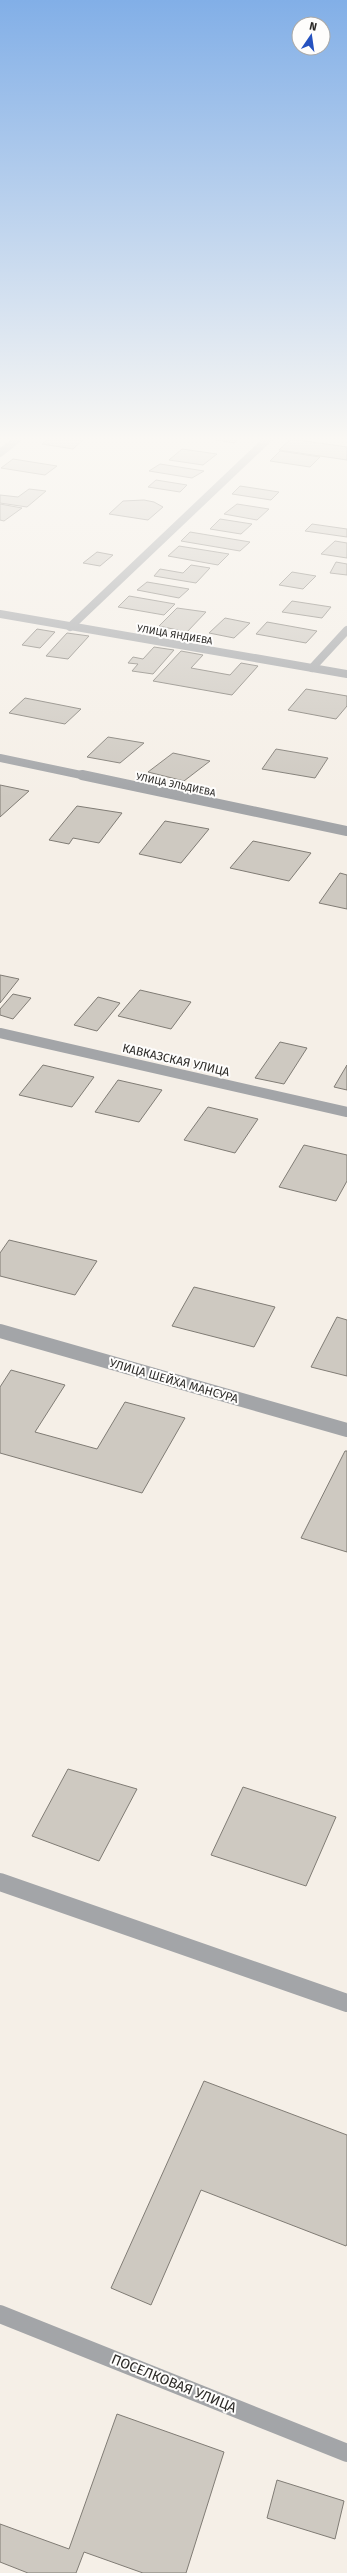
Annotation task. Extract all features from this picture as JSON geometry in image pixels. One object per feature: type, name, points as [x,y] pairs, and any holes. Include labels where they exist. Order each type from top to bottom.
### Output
[{"type":"street","points":[[70,627],[143,557]]},
{"type":"street","name":"УЛИЦА ЯНДИЕВА","points":[[0,614],[347,674]]},
{"type":"street","points":[[312,668],[347,630]]},
{"type":"street","name":"УЛИЦА ЭЛЬДИЕВА","points":[[0,758],[347,831]]},
{"type":"street","name":"КАВКАЗСКАЯ УЛИЦА","points":[[0,1032],[347,1112]]},
{"type":"street","name":"УЛИЦА ШЕЙХА МАНСУРА","points":[[0,1331],[347,1430]]},
{"type":"street","points":[[0,1882],[347,2002]]},
{"type":"street","name":"ПОСЕЛКОВАЯ УЛИЦА","points":[[0,2314],[347,2453]]},
{"type":"building","points":[[91,557],[111,557],[100,566],[83,563]]},
{"type":"building","points":[[174,557],[226,557],[218,565]]},
{"type":"building","points":[[336,562],[347,564],[347,575],[330,573]]},
{"type":"building","points":[[191,565],[210,568],[196,583],[154,576],[160,569],[183,573]]},
{"type":"building","points":[[292,572],[316,576],[303,589],[279,585]]},
{"type":"building","points":[[147,582],[189,589],[179,598],[137,590]]},
{"type":"building","points":[[129,596],[175,604],[164,615],[118,607]]},
{"type":"building","points":[[292,601],[331,607],[322,618],[282,612]]},
{"type":"building","points":[[177,608],[206,612],[187,632],[159,626]]},
{"type":"building","points":[[225,618],[250,623],[234,638],[209,633]]},
{"type":"building","points":[[267,622],[317,631],[306,643],[256,634]]},
{"type":"building","points":[[37,629],[55,632],[40,648],[22,645]]},
{"type":"building","points":[[67,633],[89,636],[68,659],[46,656]]},
{"type":"building","points":[[154,647],[174,650],[153,674],[132,671],[138,664],[128,663],[133,657],[143,659]]},
{"type":"building","points":[[181,651],[203,655],[191,668],[230,675],[241,663],[258,666],[232,695],[153,681]]},
{"type":"building","points":[[306,689],[347,696],[347,706],[336,719],[288,710]]},
{"type":"building","points":[[25,698],[81,709],[65,724],[9,713]]},
{"type":"building","points":[[108,737],[144,743],[120,763],[87,757]]},
{"type":"building","points":[[276,749],[328,758],[315,778],[262,769]]},
{"type":"building","points":[[173,753],[210,761],[184,781],[148,772]]},
{"type":"building","points":[[0,785],[29,791],[0,817]]},
{"type":"building","points":[[77,806],[122,813],[99,843],[73,838],[69,844],[49,840]]},
{"type":"building","points":[[165,821],[209,829],[181,863],[139,854]]},
{"type":"building","points":[[253,841],[311,853],[289,881],[230,868]]},
{"type":"building","points":[[340,873],[347,875],[347,909],[319,903]]},
{"type":"building","points":[[0,975],[19,979],[0,1003]]},
{"type":"building","points":[[140,990],[191,1002],[171,1029],[118,1016]]},
{"type":"building","points":[[13,994],[31,998],[13,1019],[0,1015],[0,1009]]},
{"type":"building","points":[[98,997],[120,1003],[97,1031],[74,1025]]},
{"type":"building","points":[[280,1042],[307,1048],[284,1084],[255,1078]]},
{"type":"building","points":[[43,1065],[94,1077],[72,1107],[19,1095]]},
{"type":"building","points":[[347,1065],[347,1090],[334,1087]]},
{"type":"building","points":[[118,1080],[162,1090],[139,1122],[95,1112]]},
{"type":"building","points":[[208,1107],[258,1119],[235,1153],[184,1140]]},
{"type":"building","points":[[304,1145],[347,1155],[347,1181],[336,1201],[279,1187]]},
{"type":"building","points":[[9,1240],[97,1261],[75,1295],[0,1276],[0,1253]]},
{"type":"building","points":[[194,1287],[275,1307],[254,1347],[172,1326]]},
{"type":"building","points":[[337,1317],[347,1320],[347,1376],[311,1367]]},
{"type":"building","points":[[11,1370],[65,1385],[35,1432],[97,1449],[125,1402],[185,1418],[142,1493],[0,1453],[0,1387]]},
{"type":"building","points":[[345,1451],[347,1451],[347,1552],[301,1538]]},
{"type":"building","points":[[68,1769],[137,1789],[99,1861],[32,1836]]},
{"type":"building","points":[[243,1787],[336,1817],[306,1886],[211,1855]]},
{"type":"building","points":[[204,2081],[347,2135],[347,2244],[346,2246],[201,2190],[151,2305],[111,2288]]},
{"type":"building","points":[[117,2414],[224,2452],[186,2573],[143,2573],[84,2552],[76,2573],[28,2573],[0,2562],[0,2524],[69,2549]]},
{"type":"building","points":[[277,2480],[344,2501],[335,2539],[267,2518]]}]
